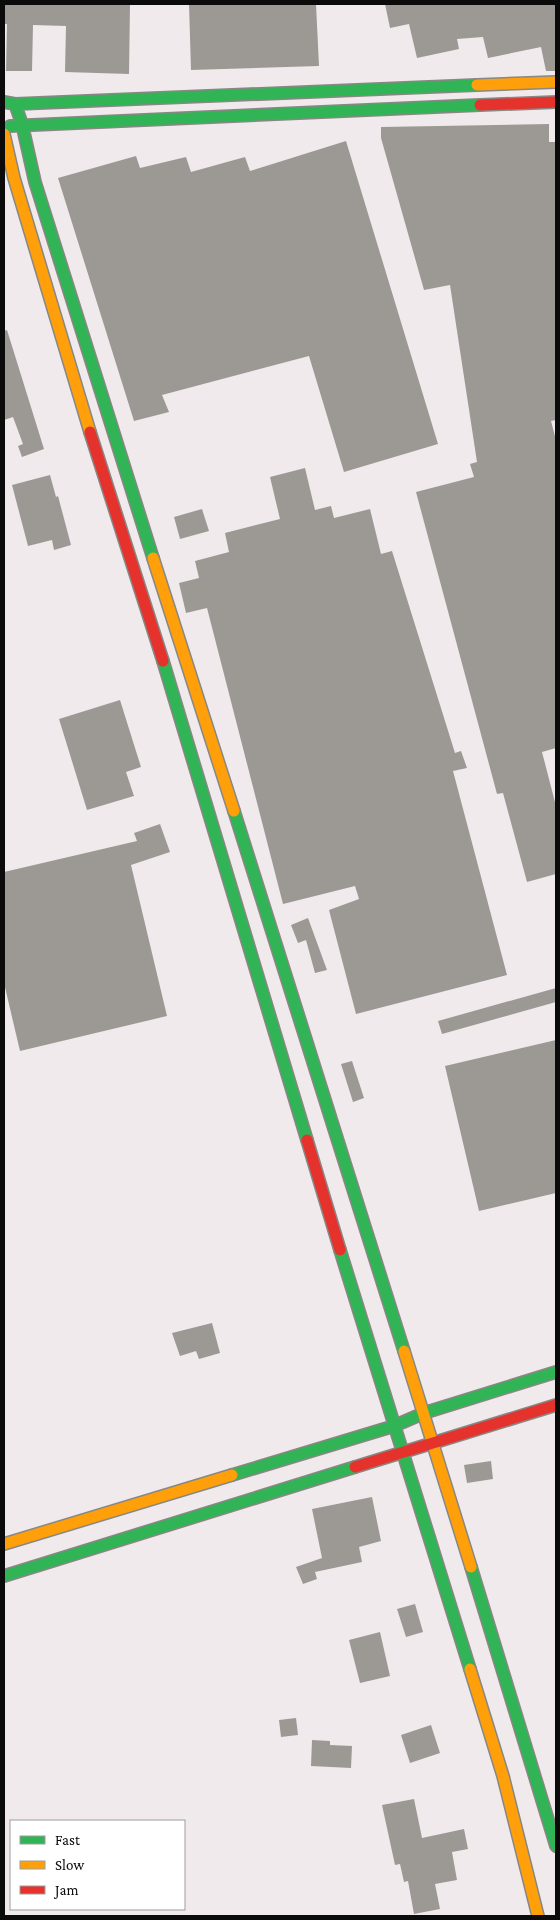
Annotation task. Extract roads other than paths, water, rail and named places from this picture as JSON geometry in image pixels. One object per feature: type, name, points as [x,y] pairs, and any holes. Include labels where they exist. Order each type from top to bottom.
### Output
[{"type":"street","points":[[556,82],[9,103],[22,124],[41,201],[172,623],[424,1413],[556,1846]]},
{"type":"street","points":[[4,126],[556,102]]},
{"type":"street","points":[[4,134],[14,178],[104,483],[175,700],[342,1256],[504,1776],[538,1916]]},
{"type":"street","points":[[4,1544],[394,1426],[424,1413],[556,1372]]},
{"type":"street","points":[[4,1576],[556,1405]]}]
